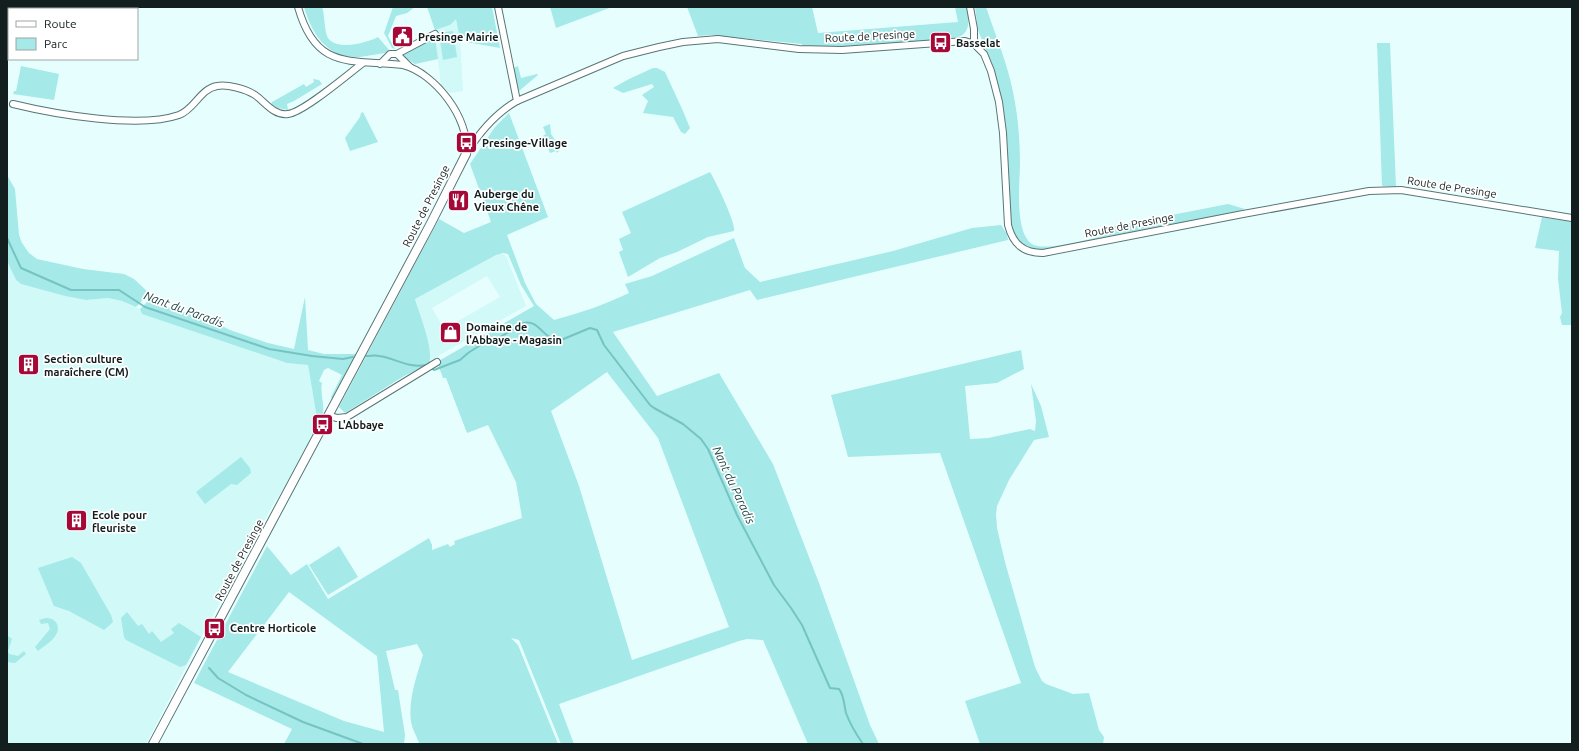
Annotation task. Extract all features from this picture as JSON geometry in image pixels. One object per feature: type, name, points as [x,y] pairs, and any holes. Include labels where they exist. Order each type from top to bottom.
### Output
[{"type":"street","points":[[298,7],[304,27],[312,39],[331,55],[344,61],[410,67]]},
{"type":"street","points":[[498,7],[517,101]]},
{"type":"street","points":[[970,7],[974,29],[974,44]]},
{"type":"street","points":[[380,64],[390,54],[397,54],[435,34]]},
{"type":"street","name":"Route de Presinge","points":[[153,744],[311,450],[320,430],[329,416],[433,220],[466,154],[493,119],[508,106],[623,56],[659,47],[698,40],[718,39],[818,50],[861,49],[955,41],[965,41],[974,44],[984,54],[999,102],[1003,133],[1007,217],[1009,229],[1017,244],[1022,249],[1032,253],[1054,251],[1243,214],[1388,190],[1401,190],[1572,218]]},
{"type":"street","points":[[397,54],[410,67],[424,75],[451,103],[462,122],[466,143],[466,154]]},
{"type":"street","points":[[13,104],[101,118],[136,120],[153,119],[180,115],[191,108],[208,90],[215,86],[221,85],[248,91],[274,111],[288,114],[299,110],[363,63]]},
{"type":"street","points":[[329,416],[337,418],[347,417],[437,362]]},
{"type":"shaded area","points":[[456,18],[460,38],[463,91],[450,93],[441,85],[435,37],[438,35],[437,29],[450,25]]},
{"type":"shaded area","points":[[501,253],[506,256],[526,306],[431,360],[430,349],[415,299]],"holes":[[[487,276],[500,297],[444,329],[432,308]]]},
{"type":"shaded area","points":[[7,261],[16,280],[21,284],[86,300],[108,298],[122,301],[140,309],[142,314],[287,363],[308,365],[318,424],[204,632],[146,744],[7,744]]},
{"type":"green space","points":[[304,7],[322,7],[327,35],[332,42],[352,45],[367,42],[378,37],[389,50],[385,53],[360,57],[348,57],[338,54],[323,43],[317,35],[311,26]]},
{"type":"green space","points":[[393,7],[415,7],[407,13],[396,16],[388,36],[395,49],[392,48],[384,33]]},
{"type":"green space","points":[[427,7],[492,7],[500,48],[466,42],[463,35],[459,34],[456,19],[450,25],[435,30]]},
{"type":"green space","points":[[550,7],[612,7],[556,28]]},
{"type":"green space","points":[[687,7],[812,7],[818,33],[958,22],[955,7],[967,7],[968,25],[965,32],[958,37],[919,42],[880,45],[802,46],[802,44],[711,35],[698,36]]},
{"type":"green space","points":[[975,7],[986,7],[1010,79],[1015,100],[1019,131],[1020,218],[1026,238],[1032,244],[1046,247],[1078,242],[1103,236],[1105,228],[1228,204],[1245,209],[1050,249],[1036,249],[1025,246],[1017,238],[1011,225],[1007,140],[1003,111],[994,70],[978,30]]},
{"type":"green space","points":[[453,31],[457,57],[443,60],[439,33]]},
{"type":"green space","points":[[435,37],[438,59],[415,64],[404,57],[403,54]]},
{"type":"green space","points":[[1377,43],[1390,43],[1396,187],[1382,186]]},
{"type":"green space","points":[[21,66],[59,74],[54,100],[13,94],[14,91],[16,91]]},
{"type":"green space","points":[[518,66],[521,78],[538,75],[519,91],[513,68]]},
{"type":"green space","points":[[653,68],[657,68],[665,72],[690,128],[685,134],[681,132],[673,117],[643,113],[648,101],[642,95],[654,87],[652,84],[623,93],[613,88]]},
{"type":"green space","points":[[313,79],[319,80],[322,84],[287,104],[288,110],[271,105],[272,102],[304,84],[306,87],[314,82]]},
{"type":"green space","points":[[363,112],[378,142],[350,151],[345,138]]},
{"type":"green space","points":[[509,113],[548,217],[507,235],[525,283],[536,304],[554,320],[573,315],[629,293],[625,284],[652,276],[734,238],[745,268],[760,282],[893,251],[972,228],[1001,225],[1007,234],[1008,240],[757,300],[750,290],[613,332],[657,396],[719,373],[773,464],[819,583],[870,725],[879,744],[808,744],[763,640],[747,639],[739,641],[559,704],[574,744],[561,744],[519,640],[511,638],[518,645],[558,744],[419,743],[413,729],[410,711],[415,682],[423,655],[417,644],[386,651],[395,690],[398,690],[405,735],[404,744],[284,744],[292,729],[194,683],[267,546],[291,575],[307,564],[328,599],[429,538],[432,545],[432,550],[448,544],[450,547],[455,544],[454,541],[522,518],[516,482],[488,425],[467,433],[446,378],[443,378],[437,362],[534,306],[521,285],[508,254],[503,253],[496,255],[415,299],[430,351],[429,364],[404,376],[345,413],[339,407],[439,219],[464,233],[491,222],[470,164],[495,127]],"holes":[[[607,372],[658,438],[729,627],[632,660],[579,486],[551,411]],[[289,592],[377,656],[384,732],[344,721],[228,672]]]},
{"type":"green space","points":[[550,124],[551,134],[561,149],[557,153],[556,151],[550,153],[543,136],[546,134],[543,127]]},
{"type":"green space","points":[[710,172],[729,211],[734,226],[734,231],[708,237],[677,252],[660,258],[628,277],[619,252],[623,250],[619,239],[631,233],[622,212]]},
{"type":"green space","points":[[7,175],[15,189],[19,235],[22,243],[29,253],[37,259],[83,269],[124,274],[134,279],[148,292],[144,299],[136,307],[122,301],[108,298],[86,300],[21,284],[16,280],[7,261]]},
{"type":"green space","points":[[1542,217],[1572,222],[1572,325],[1562,325],[1560,317],[1562,313],[1558,279],[1559,251],[1535,248]]},
{"type":"green space","points":[[305,297],[308,350],[324,354],[356,354],[332,399],[331,397],[342,375],[328,368],[324,370],[319,381],[322,383],[323,414],[318,424],[308,365],[287,363],[142,314],[140,309],[150,299],[174,309],[212,321],[230,330],[268,343],[294,349]]},
{"type":"green space","points":[[1021,350],[1024,369],[997,383],[965,386],[970,439],[988,438],[1030,429],[1035,431],[1036,421],[1031,384],[1041,406],[1049,437],[1034,440],[1009,480],[997,506],[997,528],[1005,562],[1035,667],[1042,681],[1046,684],[1073,694],[1089,693],[1099,730],[1104,737],[1103,744],[980,744],[965,701],[1021,683],[940,453],[848,457],[831,395]]},
{"type":"green space","points":[[241,457],[250,468],[251,473],[237,485],[231,484],[205,504],[196,492]]},
{"type":"green space","points":[[339,546],[358,577],[328,595],[309,565]]},
{"type":"green space","points":[[72,557],[81,563],[111,615],[113,622],[104,630],[69,611],[54,606],[38,568]]},
{"type":"green space","points":[[127,612],[138,626],[142,624],[149,634],[152,631],[161,642],[174,633],[171,629],[179,623],[201,637],[186,665],[180,667],[126,640],[124,637],[121,618]]},
{"type":"green space","points":[[46,618],[53,620],[57,624],[58,628],[52,640],[38,651],[35,647],[50,629],[48,623],[41,624],[39,620]]},
{"type":"green space","points":[[8,636],[12,639],[8,651],[9,654],[18,656],[24,651],[26,654],[15,663],[7,662]]},
{"type":"waterway","name":"Nant du Paradis","points":[[7,238],[21,268],[71,290],[119,290],[145,307],[269,349],[343,359],[353,357]]},
{"type":"waterway","name":"Nant du Paradis","points":[[431,368],[434,370],[460,360],[487,341],[497,339],[523,323],[534,324],[549,337],[561,340],[590,328],[597,330],[604,345],[650,405],[683,424],[701,439],[708,449],[737,515],[774,585],[802,625],[830,688],[839,689],[841,691],[846,713],[853,729],[863,744]]},
{"type":"waterway","name":"Nant du Paradis","points":[[366,356],[385,357],[414,366],[427,366]]},
{"type":"waterway","points":[[209,668],[218,678],[246,695],[303,722],[363,744]]},
{"type":"place","name":"Presinge Mairie","points":[[403,37]]},
{"type":"place","name":"Basselat","points":[[940,43]]},
{"type":"place","name":"Presinge-Village","points":[[466,143]]},
{"type":"place","name":"Auberge du Vieux Chêne","points":[[458,200]]},
{"type":"place","name":"Domaine de l'Abbaye - Magasin","points":[[451,333]]},
{"type":"place","name":"Section culture maraîchere (CM)","points":[[29,365]]},
{"type":"place","name":"L'Abbaye","points":[[322,425]]},
{"type":"place","name":"Ecole pour fleuriste","points":[[77,521]]},
{"type":"place","name":"Centre Horticole","points":[[215,628]]}]
